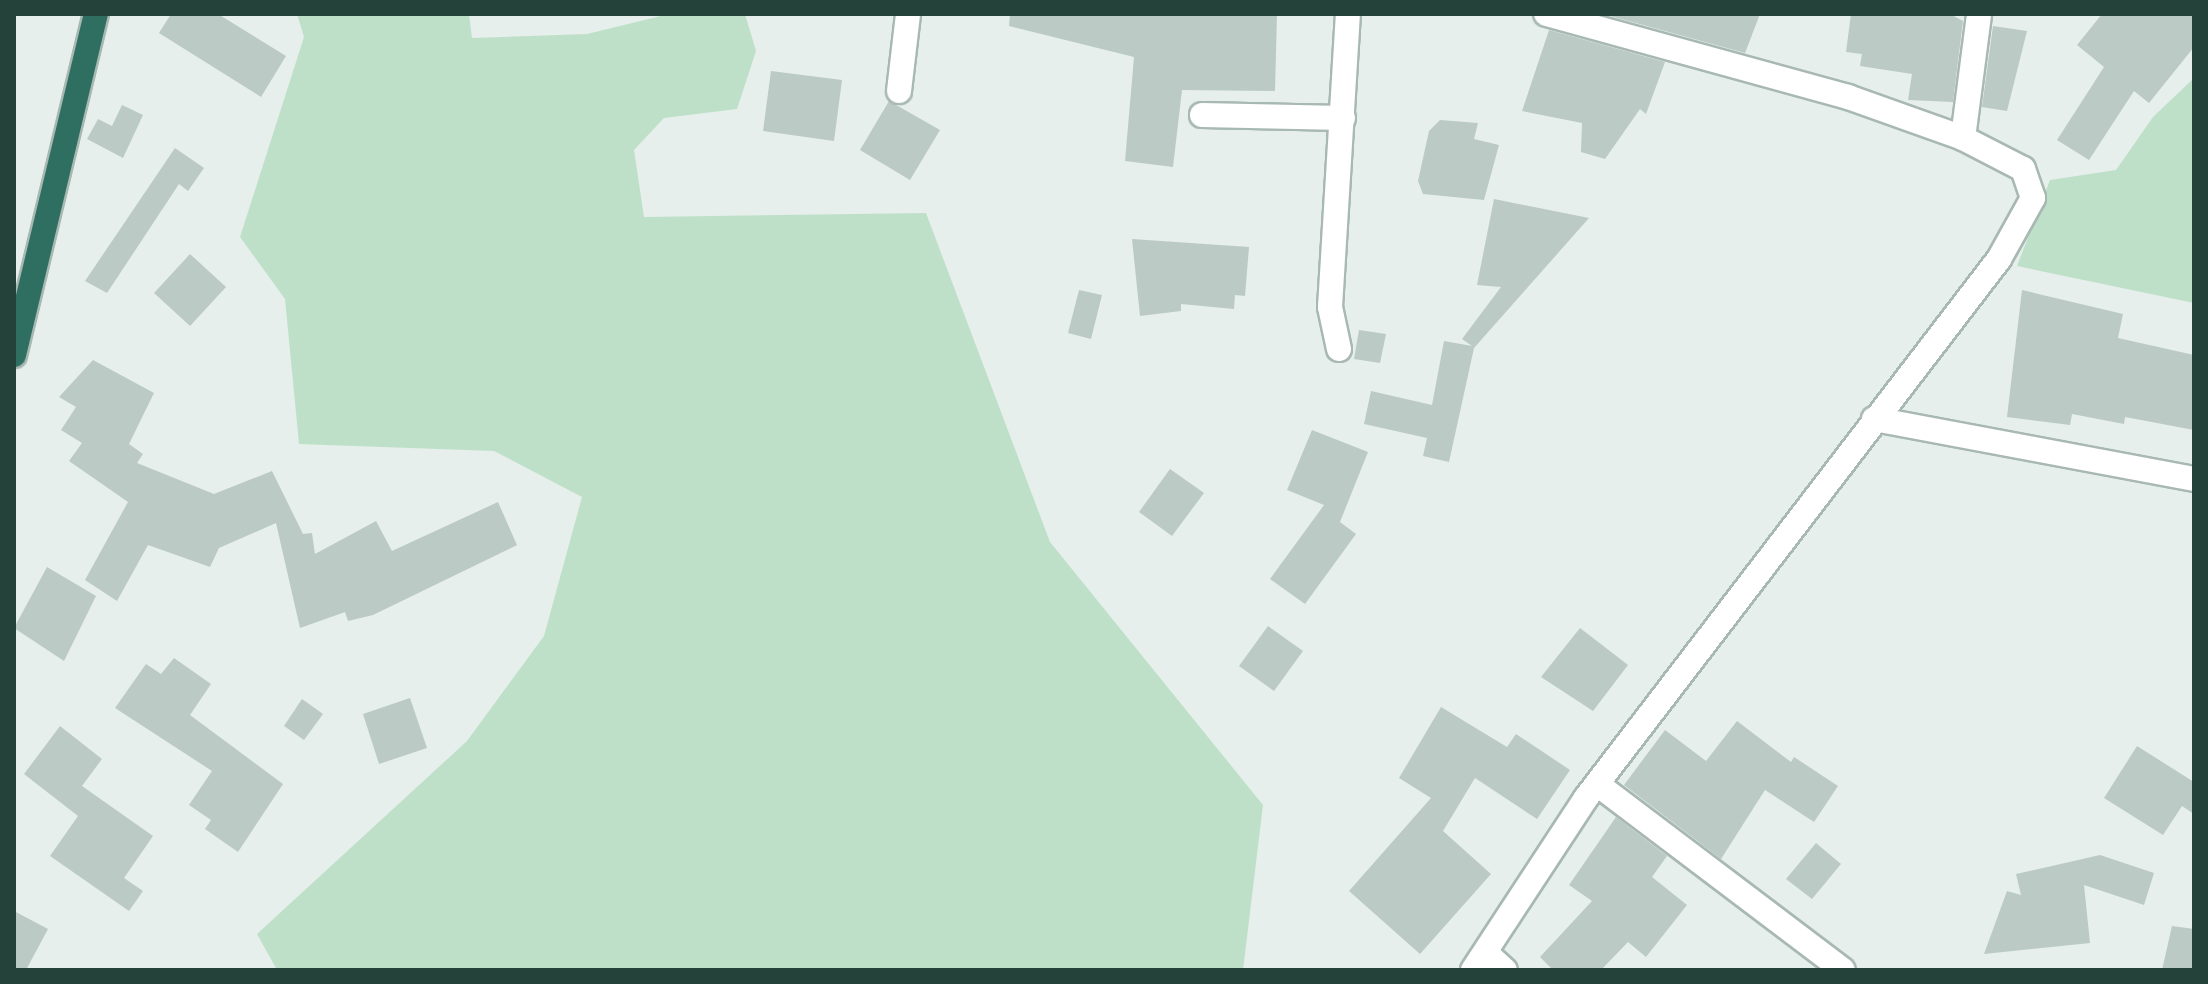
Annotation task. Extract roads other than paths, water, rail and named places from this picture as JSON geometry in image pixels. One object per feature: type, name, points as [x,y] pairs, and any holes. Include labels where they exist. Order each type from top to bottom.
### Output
[{"type":"highway","points":[[14,355],[43,208],[96,14]]},
{"type":"street","points":[[899,91],[908,14]]},
{"type":"street","points":[[1339,349],[1330,307],[1348,14]]},
{"type":"street","points":[[1963,138],[1979,14]]},
{"type":"street","points":[[1488,965],[1597,784],[1999,259],[2033,198],[2023,169],[1963,138],[1833,93],[1560,16]]},
{"type":"street","points":[[1202,115],[1343,118]]},
{"type":"street","points":[[1874,419],[2194,479]]},
{"type":"street","points":[[1597,784],[1843,970]]}]
